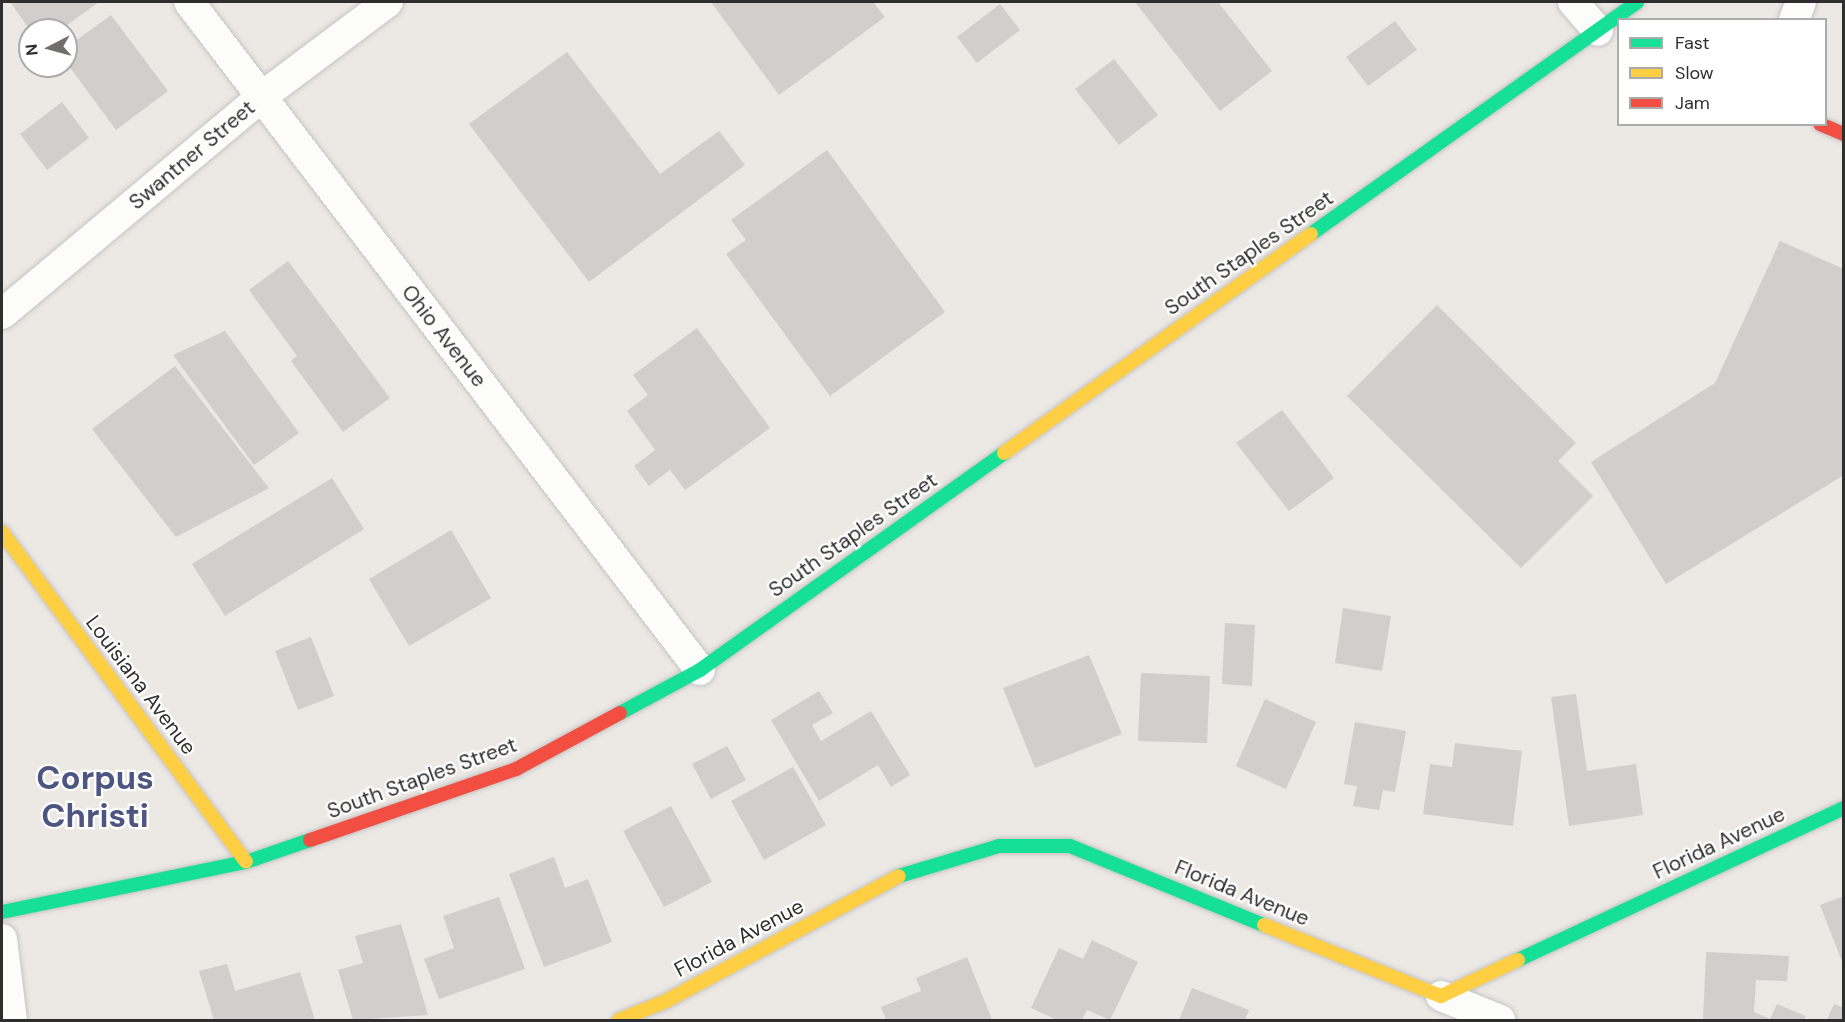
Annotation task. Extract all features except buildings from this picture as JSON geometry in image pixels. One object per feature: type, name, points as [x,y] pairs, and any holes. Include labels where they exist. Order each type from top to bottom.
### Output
[{"type":"main road","name":"South Staples Street","points":[[1623,18],[1637,2]]},
{"type":"main road","name":"South Staples Street","points":[[2,912],[246,862],[516,769],[700,670],[1608,35]]},
{"type":"main road","points":[[1825,126],[1844,134]]},
{"type":"main road","name":"Louisiana Avenue","points":[[2,532],[246,862]]},
{"type":"main road","name":"Florida Avenue","points":[[619,1020],[666,1001],[903,874],[999,846],[1070,846],[1441,996],[1844,808]]},
{"type":"street","name":"Ohio Avenue","points":[[189,2],[260,98],[700,670]]},
{"type":"street","name":"Swantner Street","points":[[2,314],[260,98],[388,2]]},
{"type":"street","points":[[1573,2],[1608,35]]},
{"type":"street","points":[[1795,18],[1802,2]]},
{"type":"street","points":[[2,939],[12,1020]]},
{"type":"street","points":[[1441,996],[1500,1020]]},
{"type":"traffic: fast","points":[[1311,234],[1637,2]]},
{"type":"traffic: fast","points":[[620,713],[700,670],[1004,453]]},
{"type":"traffic: fast","points":[[1518,960],[1844,808]]},
{"type":"traffic: fast","points":[[2,912],[246,862],[310,840]]},
{"type":"traffic: fast","points":[[899,876],[999,846],[1070,846],[1264,925]]},
{"type":"traffic: slow","points":[[1004,453],[1311,234]]},
{"type":"traffic: slow","points":[[2,532],[246,862]]},
{"type":"traffic: slow","points":[[619,1020],[666,1001],[899,876]]},
{"type":"traffic: slow","points":[[1264,925],[1441,996],[1518,960]]},
{"type":"traffic: jam","points":[[1825,126],[1844,134]]},
{"type":"traffic: jam","points":[[310,840],[516,769],[620,713]]},
{"type":"district","name":"Corpus Christi","points":[[95,797]]}]
